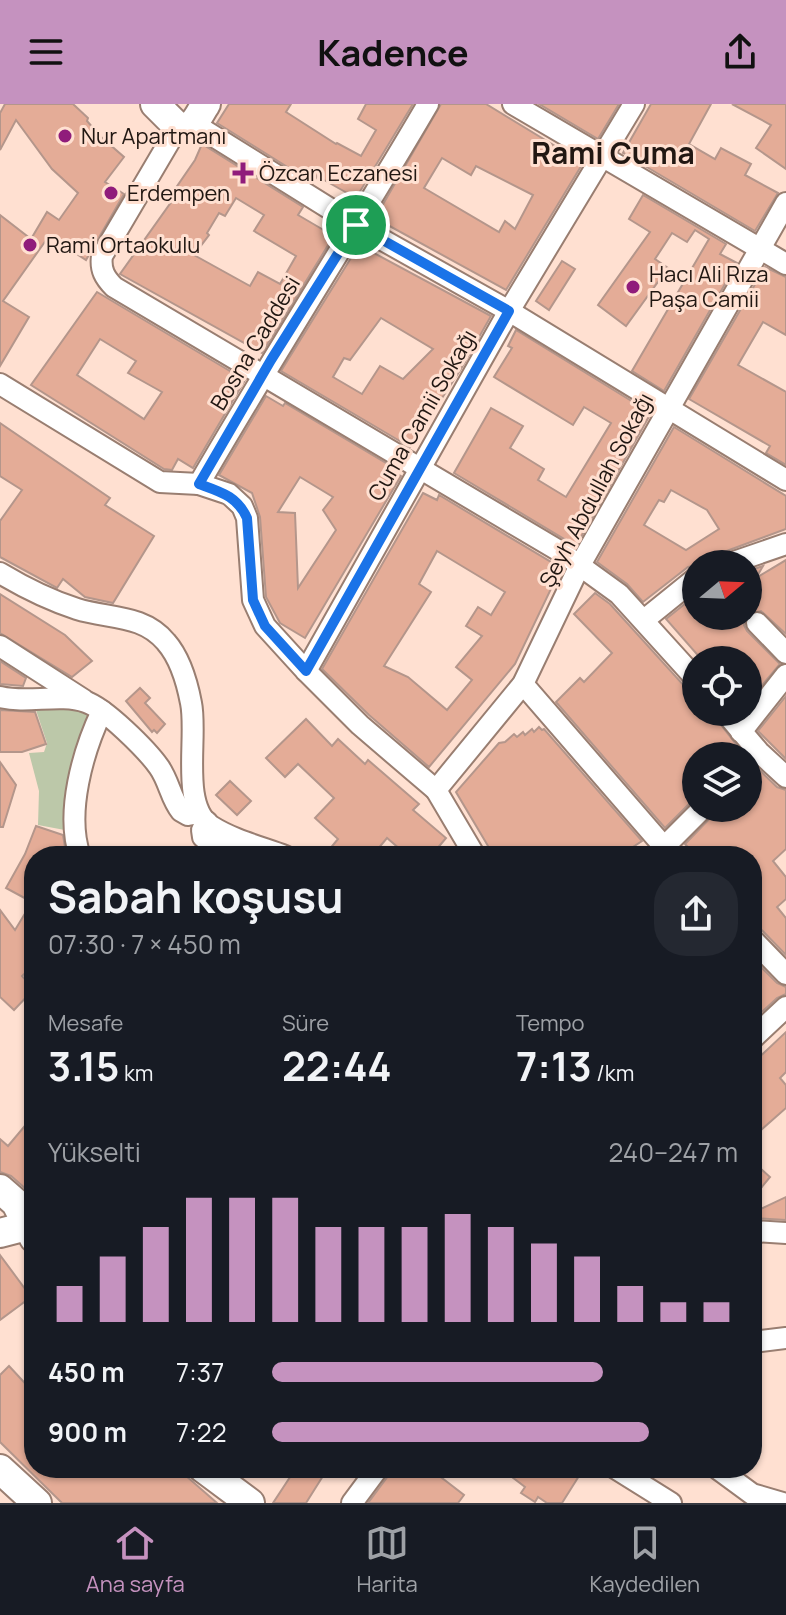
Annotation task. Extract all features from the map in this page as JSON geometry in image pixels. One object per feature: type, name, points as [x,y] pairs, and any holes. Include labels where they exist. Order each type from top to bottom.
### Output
[{"type":"street","points":[[155,104],[196,113],[356,225],[509,311],[786,480]]},
{"type":"street","name":"Bosna Caddesi","points":[[199,484],[428,104]]},
{"type":"street","points":[[513,104],[786,264]]},
{"type":"street","name":"Cuma Camii Sokağı","points":[[306,671],[509,311],[634,104]]},
{"type":"street","points":[[196,113],[102,256],[101,269],[106,279],[114,287],[580,565],[619,594],[682,663]]},
{"type":"street","name":"Şeyh Abdullah Sokağı","points":[[436,790],[523,684],[580,565],[786,203]]},
{"type":"street","points":[[0,384],[160,482],[199,484],[229,494],[242,506],[247,518],[253,600],[265,626],[360,725],[436,790],[469,846]]},
{"type":"street","points":[[762,552],[786,544]]},
{"type":"street","points":[[0,573],[34,594],[61,604],[101,617],[145,623],[166,642],[181,666],[192,704],[192,780],[203,817],[203,837],[216,846]]},
{"type":"street","points":[[644,620],[682,589]]},
{"type":"street","points":[[762,628],[786,653]]},
{"type":"street","points":[[0,646],[113,719],[159,767],[181,811],[203,817],[235,837],[259,846]]},
{"type":"street","points":[[741,732],[786,675]]},
{"type":"street","points":[[523,684],[658,846]]},
{"type":"street","points":[[0,697],[15,701],[71,699],[95,707]]},
{"type":"street","points":[[77,846],[78,786],[95,707]]},
{"type":"street","points":[[736,726],[746,742]]},
{"type":"street","points":[[762,762],[786,777]]},
{"type":"street","points":[[670,846],[691,822]]},
{"type":"street","points":[[762,949],[786,974]]},
{"type":"street","points":[[762,1030],[786,1007]]},
{"type":"street","points":[[0,1189],[16,1203],[24,1229]]},
{"type":"street","points":[[762,1232],[786,1233]]},
{"type":"street","points":[[762,1341],[786,1338]]},
{"type":"street","points":[[0,1469],[37,1503]]},
{"type":"street","points":[[216,1478],[250,1503]]},
{"type":"street","points":[[352,1503],[371,1478]]},
{"type":"street","points":[[631,1478],[671,1503]]},
{"type":"street","points":[[730,1478],[752,1494],[783,1503]]},
{"type":"green space","points":[[36,710],[89,710],[75,764],[70,831],[38,825],[39,791],[29,753],[44,752],[47,743]]},
{"type":"building","points":[[5,104],[73,104],[88,118],[87,121],[100,136],[124,157],[105,182],[124,194],[86,260],[49,236],[3,301],[29,317],[0,366],[0,215],[31,239],[47,212],[59,220],[78,193],[52,169],[16,120],[0,150],[0,113]]},
{"type":"building","points":[[229,104],[291,104],[286,112],[361,156],[376,130],[358,119],[366,104],[413,104],[356,198],[317,176],[313,183],[217,123]]},
{"type":"building","points":[[441,104],[486,104],[583,163],[506,290],[375,218]],"holes":[[[442,158],[471,175],[476,166],[533,195],[515,229],[505,221],[499,232],[424,188]]]},
{"type":"building","points":[[539,104],[619,104],[598,139]]},
{"type":"building","points":[[651,104],[711,104],[689,144],[715,159],[721,148],[751,164],[745,175],[778,193],[755,231],[623,153]]},
{"type":"building","points":[[732,104],[786,104],[786,169],[756,148],[771,125]]},
{"type":"building","points":[[202,144],[303,207],[298,215],[327,232],[331,225],[338,229],[262,353],[120,274],[174,198],[171,195]],"holes":[[[236,198],[264,215],[254,231],[296,256],[280,284],[258,272],[250,286],[194,255],[209,235],[207,233],[219,213],[225,216]]]},
{"type":"building","points":[[643,195],[726,244],[720,254],[737,263],[664,391],[632,371],[709,239],[695,230],[687,242],[672,233],[655,259],[668,268],[626,326],[598,305],[650,232],[629,219]]},
{"type":"building","points":[[359,245],[491,316],[410,447],[281,371]],"holes":[[[381,318],[433,349],[403,379],[380,366],[362,394],[333,377],[344,358],[350,360]]]},
{"type":"building","points":[[562,261],[575,269],[549,310],[536,301]]},
{"type":"building","points":[[765,267],[786,277],[786,335],[763,322],[738,365],[786,392],[786,465],[766,453],[770,446],[689,399]]},
{"type":"building","points":[[97,292],[245,380],[193,468],[178,459],[172,470],[164,469],[31,385]],"holes":[[[100,339],[136,361],[128,373],[162,392],[144,419],[77,375]]]},
{"type":"building","points":[[516,330],[651,413],[576,546],[454,473],[491,408],[523,426],[510,448],[544,469],[538,480],[566,497],[611,423],[584,407],[573,425],[494,377],[512,348],[508,346]]},
{"type":"building","points":[[266,396],[283,406],[285,403],[396,469],[394,472],[401,476],[305,638],[280,623],[266,597],[260,517],[252,493],[219,475]],"holes":[[[300,477],[333,497],[323,510],[336,530],[298,588],[295,513],[278,512]]]},
{"type":"building","points":[[0,423],[110,498],[105,505],[154,536],[113,603],[85,597],[63,579],[57,588],[0,557],[0,521],[22,490],[0,476]]},
{"type":"building","points":[[674,427],[786,496],[786,529],[729,550],[686,550],[682,550],[682,572],[643,602],[627,584],[597,562]],"holes":[[[671,490],[707,510],[719,529],[686,550],[644,525],[659,500],[664,502]]]},
{"type":"building","points":[[423,493],[437,500],[439,495],[561,568],[515,664],[429,767],[322,669]],"holes":[[[437,551],[505,592],[491,615],[478,607],[466,626],[482,636],[456,667],[472,680],[447,710],[408,677],[384,666],[431,592],[419,584]]]},
{"type":"building","points":[[786,560],[786,634],[762,612],[762,574]]},
{"type":"building","points":[[595,593],[610,604],[682,684],[682,726],[722,726],[734,742],[682,742],[682,811],[665,828],[556,702],[580,678],[584,682],[612,653],[574,614]]},
{"type":"building","points":[[0,594],[65,635],[92,661],[72,677],[0,633]]},
{"type":"building","points":[[682,606],[682,630],[746,630],[762,646],[690,646],[666,619]]},
{"type":"building","points":[[762,646],[780,664],[762,685]]},
{"type":"building","points":[[0,661],[26,678],[23,686],[0,684]]},
{"type":"building","points":[[140,688],[150,698],[145,703],[165,724],[157,733],[152,732],[126,701]]},
{"type":"building","points":[[786,696],[786,759],[758,731]]},
{"type":"building","points":[[0,710],[35,712],[46,744],[22,752],[0,752]]},
{"type":"building","points":[[306,719],[332,746],[338,739],[365,764],[368,760],[419,804],[413,810],[446,838],[439,846],[396,846],[387,838],[380,846],[332,846],[338,839],[315,818],[334,798],[298,764],[285,777],[266,758]]},
{"type":"building","points":[[539,727],[544,729],[642,841],[634,846],[488,846],[456,792],[499,743],[514,734],[517,737],[532,729],[534,732]]},
{"type":"building","points":[[0,762],[16,785],[3,827],[0,827]]},
{"type":"building","points":[[762,773],[777,787],[786,790],[786,849],[773,861],[786,877],[786,899],[777,907],[786,918],[786,955],[762,930],[762,846],[685,844],[706,822],[762,822]]},
{"type":"building","points":[[230,781],[251,801],[237,815],[216,795]]},
{"type":"building","points":[[36,826],[63,835],[65,846],[28,846]]},
{"type":"building","points":[[24,856],[24,898],[6,888]]},
{"type":"building","points":[[0,910],[15,930],[24,915],[24,1000],[14,1010],[0,997]]},
{"type":"building","points":[[762,968],[777,983],[786,987],[786,994],[762,1012]]},
{"type":"building","points":[[786,1032],[786,1072],[780,1078],[786,1085],[786,1108],[762,1129],[762,1055]]},
{"type":"building","points":[[24,1127],[24,1187],[11,1176],[0,1172],[0,1139],[8,1146]]},
{"type":"building","points":[[762,1170],[770,1177],[762,1187]]},
{"type":"building","points":[[786,1197],[786,1220],[762,1219],[762,1208]]},
{"type":"building","points":[[0,1255],[24,1288],[24,1302],[0,1320]]},
{"type":"building","points":[[9,1366],[24,1382],[24,1466],[0,1442],[0,1375]]},
{"type":"building","points":[[37,1478],[188,1478],[217,1503],[62,1503]]},
{"type":"building","points":[[289,1478],[322,1478],[306,1503],[273,1503]]},
{"type":"building","points":[[387,1478],[442,1478],[464,1495],[458,1503],[368,1503]]},
{"type":"building","points":[[513,1478],[578,1478],[562,1503],[547,1503],[538,1497],[535,1502],[521,1493],[525,1487]]},
{"type":"place","name":"Nur Apartmanı","points":[[65,136]]},
{"type":"place","name":"Özcan Eczanesi","points":[[243,173]]},
{"type":"place","name":"Erdempen","points":[[111,193]]},
{"type":"place","name":"Rami Ortaokulu","points":[[30,245]]},
{"type":"place","name":"Hacı Ali Rıza Paşa Camii","points":[[633,287]]},
{"type":"district","name":"Rami Cuma","points":[[613,154]]},
{"type":"route","points":[[356,225],[509,311],[306,671],[265,626],[253,600],[247,518],[242,506],[229,494],[199,484],[271,360],[356,225]]}]
